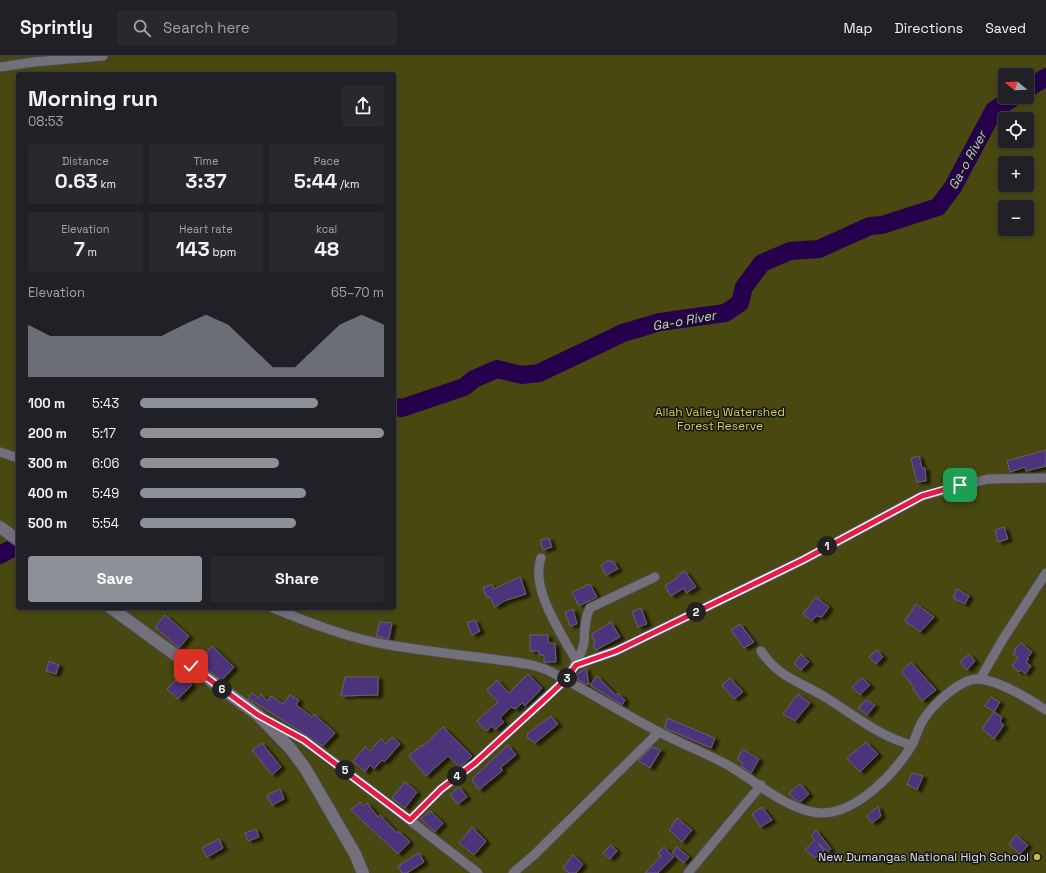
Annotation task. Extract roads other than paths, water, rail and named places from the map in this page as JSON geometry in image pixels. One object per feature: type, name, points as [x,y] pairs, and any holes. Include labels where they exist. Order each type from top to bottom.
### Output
[{"type":"main road","points":[[0,527],[16,539]]},
{"type":"main road","points":[[114,610],[258,715],[290,748],[305,768],[355,854],[363,873]]},
{"type":"street","points":[[0,67],[34,62],[103,56]]},
{"type":"street","points":[[0,452],[16,457]]},
{"type":"street","points":[[576,664],[616,651],[803,560],[922,496],[988,479],[1046,478]]},
{"type":"street","points":[[541,558],[538,574],[543,596],[576,664]]},
{"type":"street","points":[[980,679],[1003,639],[1046,573]]},
{"type":"street","points":[[410,820],[441,789],[475,763],[565,680],[576,664],[583,645],[586,619],[590,608],[655,577]]},
{"type":"street","points":[[278,610],[304,621],[382,644],[533,665],[565,680],[659,732],[726,764],[761,785],[785,802],[800,809],[826,813],[844,808],[861,800],[877,787],[899,763],[911,745],[923,720],[940,700],[962,683],[980,679],[1002,686],[1046,710]]},
{"type":"street","points":[[761,651],[768,662],[789,679],[823,696],[879,733],[891,739],[911,745]]},
{"type":"street","points":[[258,715],[304,740],[478,873]]},
{"type":"street","points":[[513,873],[534,855],[659,732]]},
{"type":"street","points":[[688,873],[761,785]]},
{"type":"waterway","name":"Ga-o River","points":[[1034,85],[1046,77]]},
{"type":"waterway","name":"Ga-o River","points":[[396,407],[402,408],[464,387],[474,379],[497,369],[522,375],[539,373],[623,333],[660,322],[725,313],[740,303],[744,287],[762,263],[790,251],[819,249],[870,226],[882,225],[938,207],[953,187],[994,110],[1003,104]]},
{"type":"waterway","name":"Ga-o River","points":[[0,555],[16,546]]},
{"type":"place","name":"New Dumangas National High School","points":[[1037,857]]},
{"type":"park label","name":"Allah Valley Watershed Forest Reserve","points":[[720,419]]}]
